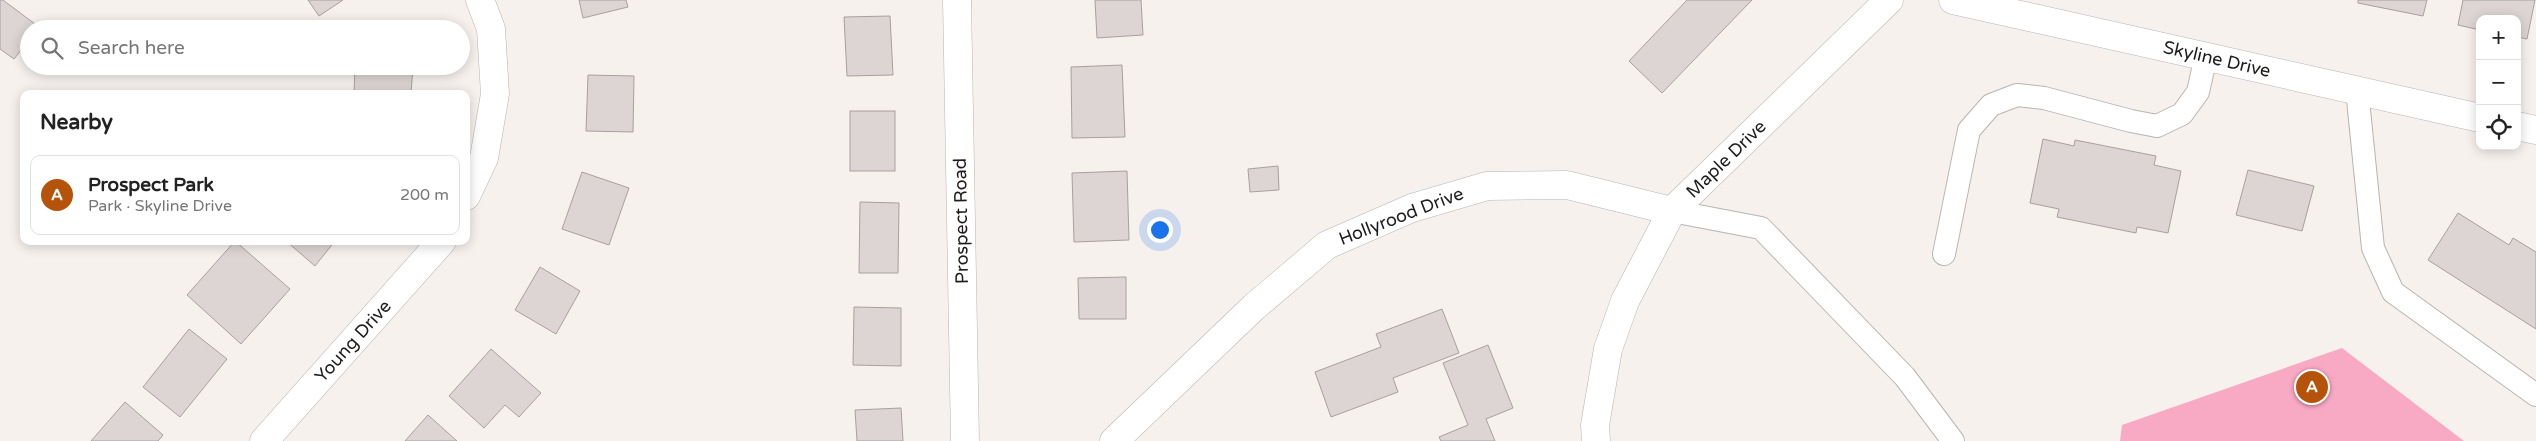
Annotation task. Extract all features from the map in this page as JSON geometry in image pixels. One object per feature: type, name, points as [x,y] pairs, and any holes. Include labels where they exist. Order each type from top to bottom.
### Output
[{"type":"street","points":[[470,188],[484,158],[495,94],[491,29],[480,0]]},
{"type":"street","name":"Prospect Road","points":[[957,0],[965,441]]},
{"type":"street","name":"Maple Drive","points":[[1596,441],[1595,425],[1608,349],[1624,300],[1672,211],[1889,0]]},
{"type":"street","name":"Skyline Drive","points":[[1953,0],[2476,117]]},
{"type":"street","points":[[2521,127],[2536,130]]},
{"type":"street","name":"Hollyrood Drive","points":[[1114,441],[1254,307],[1327,245],[1412,208],[1486,186],[1567,185],[1672,211]]},
{"type":"street","name":"Young Drive","points":[[264,441],[438,245]]},
{"type":"lane","points":[[1944,254],[1969,130],[1990,105],[2018,95],[2044,98],[2157,126],[2182,114],[2198,92],[2206,56]]},
{"type":"lane","points":[[2357,90],[2373,248],[2392,292],[2536,396]]},
{"type":"lane","points":[[1672,211],[1761,228],[1905,376],[1953,441]]},
{"type":"shaded area","points":[[2342,348],[2464,441],[2120,441],[2122,425]]},
{"type":"building","points":[[0,0],[3,0],[30,20],[20,20],[20,51],[14,59],[0,49]]},
{"type":"building","points":[[308,0],[343,0],[319,16]]},
{"type":"building","points":[[579,0],[626,0],[628,7],[583,18]]},
{"type":"building","points":[[1095,0],[1141,0],[1143,35],[1097,38]]},
{"type":"building","points":[[1687,0],[1752,0],[1662,93],[1629,61]]},
{"type":"building","points":[[2358,0],[2427,0],[2423,16],[2358,3]]},
{"type":"building","points":[[2463,0],[2535,0],[2527,39],[2521,38],[2521,15],[2476,15],[2476,29],[2458,25]]},
{"type":"building","points":[[890,16],[893,75],[847,76],[844,17]]},
{"type":"building","points":[[1122,65],[1125,137],[1072,138],[1071,67]]},
{"type":"building","points":[[355,75],[412,75],[411,90],[354,90]]},
{"type":"building","points":[[588,75],[634,76],[633,132],[586,131]]},
{"type":"building","points":[[850,111],[895,111],[895,171],[850,171]]},
{"type":"building","points":[[2043,139],[2074,146],[2075,140],[2156,156],[2154,165],[2181,171],[2168,233],[2137,227],[2136,233],[2057,217],[2059,209],[2030,203]]},
{"type":"building","points":[[1278,166],[1279,190],[1250,192],[1248,169]]},
{"type":"building","points":[[2248,170],[2314,186],[2302,231],[2236,215]]},
{"type":"building","points":[[1127,171],[1129,240],[1074,242],[1072,173]]},
{"type":"building","points":[[582,172],[629,188],[609,245],[562,229]]},
{"type":"building","points":[[860,202],[899,203],[898,273],[859,273]]},
{"type":"building","points":[[2458,213],[2509,245],[2513,238],[2536,252],[2536,329],[2428,260]]},
{"type":"building","points":[[231,245],[240,245],[290,289],[241,344],[187,295]]},
{"type":"building","points":[[291,245],[332,245],[315,266]]},
{"type":"building","points":[[540,267],[580,291],[556,334],[515,310]]},
{"type":"building","points":[[1126,277],[1126,319],[1079,319],[1078,278]]},
{"type":"building","points":[[854,307],[901,308],[901,366],[853,365]]},
{"type":"building","points":[[1442,309],[1459,353],[1393,378],[1398,392],[1331,417],[1315,372],[1381,347],[1376,334]]},
{"type":"building","points":[[189,329],[227,359],[180,417],[143,387]]},
{"type":"building","points":[[1488,345],[1513,408],[1486,419],[1495,441],[1441,441],[1439,437],[1468,425],[1443,363]]},
{"type":"building","points":[[491,349],[541,393],[519,417],[505,405],[484,428],[449,396]]},
{"type":"building","points":[[125,402],[163,435],[158,441],[91,441]]},
{"type":"building","points":[[901,408],[903,441],[857,441],[855,410]]},
{"type":"building","points":[[428,415],[457,441],[405,441]]},
{"type":"place","name":"Prospect Park","points":[[2312,387]]}]
